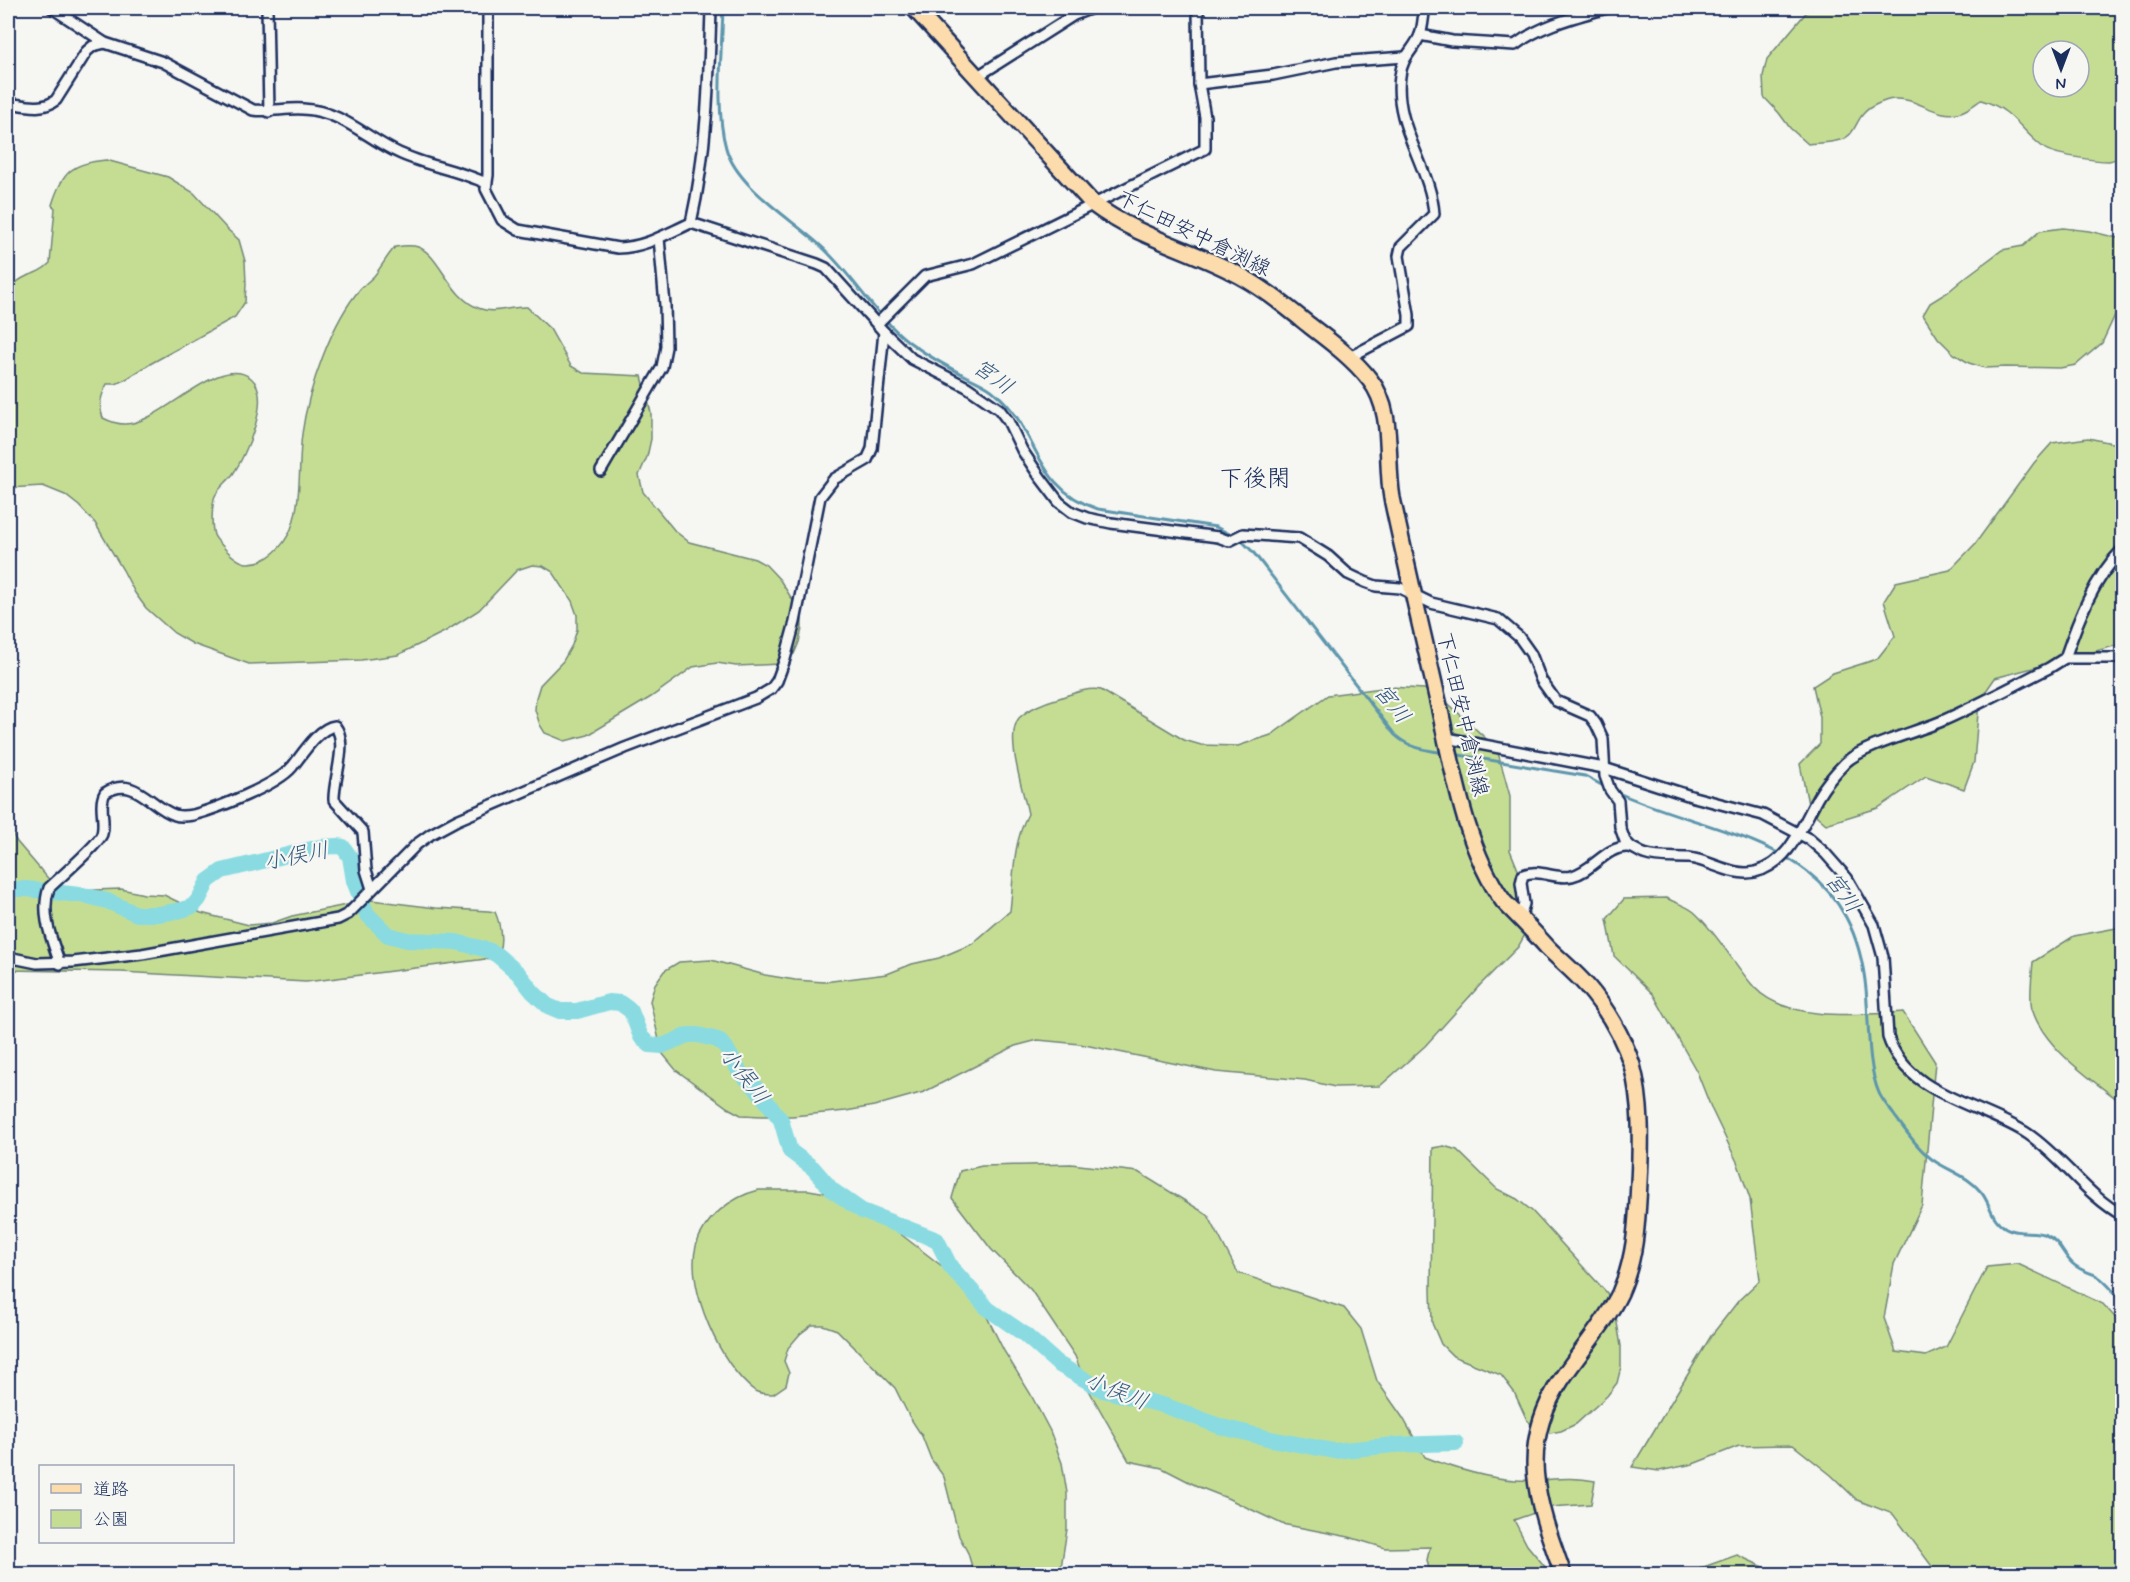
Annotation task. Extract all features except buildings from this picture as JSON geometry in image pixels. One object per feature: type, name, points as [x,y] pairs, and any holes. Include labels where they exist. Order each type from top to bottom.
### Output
[{"type":"main road","name":"下仁田安中倉渕線","points":[[914,8],[1093,204],[1106,214],[1170,245],[1252,281],[1348,358],[1369,379],[1379,394],[1385,412],[1392,496],[1452,763],[1480,863],[1498,895],[1587,986],[1608,1015],[1631,1063],[1639,1101],[1640,1168],[1636,1236],[1628,1273],[1608,1314],[1548,1402],[1538,1434],[1534,1466],[1535,1484],[1548,1534],[1563,1575]]},
{"type":"street","points":[[52,8],[105,43],[163,62],[253,110],[269,112],[303,109],[335,117],[356,126],[399,153],[465,173],[486,183]]},
{"type":"street","points":[[267,8],[269,112]]},
{"type":"street","points":[[488,8],[488,175],[486,189],[502,220],[518,230],[618,248],[641,246],[691,223],[826,268],[884,332],[912,358],[976,392],[999,409],[1040,477],[1059,502],[1072,512],[1086,518],[1111,523],[1218,537],[1229,541],[1243,534],[1299,538],[1329,556],[1348,574],[1376,586],[1400,588],[1431,603],[1498,620],[1519,637],[1531,654],[1541,680],[1556,701],[1590,716],[1596,724],[1603,739],[1604,772],[1610,790],[1618,801],[1620,827],[1625,841],[1645,855],[1691,859],[1739,874],[1755,872],[1770,866],[1783,856],[1797,837],[1822,790],[1840,768],[1854,756],[1941,721],[2049,668],[2065,657],[2092,593],[2122,550]]},
{"type":"street","points":[[691,223],[705,143],[711,8]]},
{"type":"street","points":[[978,76],[1074,15],[1092,8]]},
{"type":"street","points":[[877,324],[925,276],[973,264],[1205,149],[1205,117],[1199,84],[1198,8]]},
{"type":"street","points":[[1348,358],[1408,326],[1409,315],[1399,256],[1401,247],[1434,214],[1433,197],[1411,143],[1402,109],[1400,77],[1405,57],[1420,35],[1425,8]]},
{"type":"street","points":[[1420,35],[1452,41],[1515,45],[1528,34],[1607,8]]},
{"type":"street","points":[[8,103],[36,107],[50,105],[56,100],[87,51],[93,46],[105,43]]},
{"type":"street","points":[[1199,84],[1274,75],[1336,62],[1405,57]]},
{"type":"street","points":[[601,471],[662,367],[666,337],[659,238]]},
{"type":"street","points":[[8,957],[37,963],[60,964],[142,954],[338,919],[348,914],[417,844],[457,820],[625,748],[756,698],[771,689],[777,681],[785,660],[820,497],[834,479],[867,460],[872,449],[884,332]]},
{"type":"street","points":[[2065,657],[2122,657]]},
{"type":"street","points":[[60,964],[48,930],[46,899],[49,888],[101,837],[102,802],[105,793],[120,788],[132,789],[176,816],[194,814],[250,792],[284,775],[313,741],[330,727],[335,726],[338,730],[340,755],[334,800],[363,831],[366,870],[372,889]]},
{"type":"street","points":[[1447,742],[1604,772],[1763,815],[1825,853],[1847,878],[1874,925],[1883,957],[1888,1036],[1891,1046],[1900,1059],[1927,1084],[2027,1133],[2054,1155],[2103,1203],[2122,1215]]},
{"type":"street","points":[[1520,917],[1524,904],[1521,883],[1523,875],[1530,873],[1571,877],[1584,872],[1614,850],[1631,847]]},
{"type":"green space","points":[[1810,8],[2122,8],[2122,157],[2103,161],[2049,151],[2009,114],[1981,100],[1966,110],[1952,114],[1936,111],[1903,99],[1890,100],[1867,110],[1845,138],[1832,142],[1808,144],[1790,128],[1764,97],[1763,76],[1767,59]]},
{"type":"green space","points":[[106,160],[168,177],[194,193],[239,240],[245,261],[246,284],[245,302],[235,317],[128,378],[116,384],[107,384],[100,405],[103,418],[124,424],[155,414],[206,381],[223,374],[238,373],[251,378],[257,387],[259,398],[255,426],[238,465],[231,477],[217,492],[213,507],[214,535],[235,558],[241,562],[254,563],[268,557],[288,535],[297,506],[305,416],[315,377],[331,338],[350,302],[374,276],[395,247],[414,246],[423,249],[431,256],[460,295],[469,303],[487,310],[527,307],[550,329],[571,366],[583,373],[642,376],[651,413],[651,439],[647,457],[639,475],[643,492],[675,531],[689,542],[755,559],[766,565],[780,580],[802,615],[802,628],[794,654],[780,664],[736,666],[717,663],[693,667],[651,697],[588,735],[565,741],[545,733],[535,710],[536,698],[540,685],[563,661],[572,645],[577,630],[577,615],[572,601],[553,572],[543,566],[532,565],[517,570],[479,610],[446,631],[398,655],[361,660],[249,664],[193,644],[174,633],[146,608],[95,523],[79,506],[65,495],[43,486],[8,488],[8,286],[41,270],[50,263],[55,208],[52,205],[65,177],[77,167],[94,161]]},
{"type":"green space","points":[[2063,228],[2089,231],[2122,239],[2122,300],[2102,343],[2076,365],[2060,368],[1985,368],[1969,363],[1954,354],[1938,338],[1923,315],[1930,303],[1948,292],[2002,250],[2023,246],[2040,231]]},
{"type":"green space","points":[[2088,438],[2122,447],[2122,644],[1995,678],[1979,701],[1974,762],[1964,789],[1926,776],[1878,808],[1826,824],[1809,809],[1800,764],[1820,744],[1820,717],[1813,686],[1833,673],[1877,659],[1895,636],[1884,601],[1896,582],[1950,570],[1975,544],[2034,463],[2052,443]]},
{"type":"green space","points":[[1390,687],[1424,689],[1439,695],[1497,749],[1510,796],[1510,850],[1525,887],[1529,908],[1527,931],[1518,947],[1425,1046],[1380,1086],[1335,1087],[1305,1080],[1216,1072],[1080,1044],[1038,1040],[1015,1046],[924,1092],[874,1106],[792,1116],[761,1116],[741,1115],[728,1108],[676,1070],[662,1053],[650,1001],[655,984],[664,971],[679,962],[711,960],[765,975],[824,982],[887,974],[912,964],[939,958],[972,944],[1010,911],[1016,849],[1028,814],[1014,750],[1015,726],[1019,718],[1037,706],[1090,689],[1101,690],[1184,740],[1201,745],[1238,746],[1271,735],[1328,695]]},
{"type":"green space","points":[[8,826],[17,842],[52,883],[66,891],[121,889],[164,895],[201,913],[249,925],[272,923],[292,916],[371,900],[436,908],[488,911],[495,912],[497,917],[501,936],[500,949],[497,954],[488,959],[306,982],[121,972],[8,970]]},
{"type":"green space","points":[[1666,898],[1694,912],[1711,930],[1754,987],[1768,998],[1785,1006],[1824,1014],[1903,1012],[1935,1062],[1922,1205],[1894,1264],[1884,1318],[1896,1352],[1926,1356],[1946,1347],[1987,1267],[2018,1264],[2103,1304],[2122,1325],[2122,1574],[1935,1574],[1934,1569],[1893,1514],[1857,1500],[1831,1475],[1793,1445],[1739,1446],[1693,1464],[1659,1471],[1632,1467],[1711,1336],[1739,1300],[1760,1280],[1750,1199],[1738,1164],[1697,1072],[1653,994],[1614,956],[1607,919],[1624,899]]},
{"type":"green space","points":[[2122,927],[2122,1103],[2070,1062],[2047,1037],[2032,1009],[2031,993],[2033,962],[2074,936]]},
{"type":"green space","points":[[1444,1146],[1457,1150],[1497,1189],[1517,1199],[1532,1211],[1607,1293],[1615,1311],[1621,1346],[1621,1367],[1617,1383],[1607,1396],[1576,1424],[1561,1431],[1550,1433],[1534,1427],[1527,1420],[1514,1392],[1501,1375],[1453,1356],[1441,1344],[1432,1323],[1433,1148]]},
{"type":"green space","points":[[1071,1164],[1138,1172],[1208,1215],[1238,1273],[1344,1308],[1361,1329],[1377,1381],[1403,1418],[1425,1457],[1469,1472],[1504,1479],[1595,1481],[1591,1504],[1551,1507],[1514,1520],[1527,1545],[1551,1574],[1430,1574],[1427,1560],[1430,1547],[1385,1548],[1349,1537],[1282,1524],[1162,1468],[1129,1461],[1086,1385],[1075,1356],[1031,1290],[991,1249],[952,1198],[960,1171],[982,1166]]},
{"type":"green space","points":[[759,1190],[809,1190],[832,1194],[856,1205],[894,1229],[956,1277],[987,1317],[1050,1431],[1062,1463],[1067,1493],[1067,1529],[1060,1574],[974,1574],[968,1553],[959,1536],[944,1477],[931,1459],[922,1436],[895,1388],[837,1330],[823,1325],[812,1325],[800,1334],[788,1348],[784,1361],[789,1373],[786,1385],[773,1394],[755,1391],[742,1380],[718,1345],[709,1325],[701,1304],[694,1263],[700,1236],[712,1218],[729,1203]]},
{"type":"green space","points":[[1737,1555],[1779,1574],[1694,1574],[1701,1568]]},
{"type":"waterway","name":"宮川","points":[[723,8],[720,79],[723,133],[732,163],[754,190],[823,248],[897,332],[938,361],[995,393],[1010,408],[1021,424],[1048,473],[1076,500],[1098,509],[1216,527],[1241,540],[1253,552],[1395,735],[1412,746],[1444,753]]},
{"type":"waterway","name":"宮川","points":[[1453,754],[1585,776],[1607,788]]},
{"type":"waterway","name":"宮川","points":[[1616,792],[1739,836],[1777,852],[1809,873],[1836,901],[1855,939],[1866,989],[1872,1070],[1879,1093],[1886,1104],[1924,1153],[1976,1187],[2001,1225],[2011,1230],[2041,1234],[2051,1238],[2073,1264],[2100,1278],[2122,1301]]},
{"type":"waterway","name":"小俣川","points":[[8,892],[10,889],[27,889],[88,896],[107,901],[137,914],[159,914],[193,906],[208,881],[222,871],[320,847],[343,847],[350,857],[354,881],[367,914],[388,935],[407,940],[456,942],[488,950],[518,973],[548,1006],[560,1011],[577,1011],[609,1002],[620,1003],[631,1011],[641,1037],[650,1045],[662,1046],[688,1035],[718,1040],[726,1048],[739,1071],[758,1090],[781,1120],[790,1151],[813,1168],[832,1190],[862,1211],[937,1240],[950,1266],[988,1309],[1024,1334],[1058,1364],[1103,1390],[1166,1406],[1222,1427],[1334,1451],[1394,1445],[1456,1443]]},
{"type":"district","name":"下後閑","points":[[1255,478]]}]
